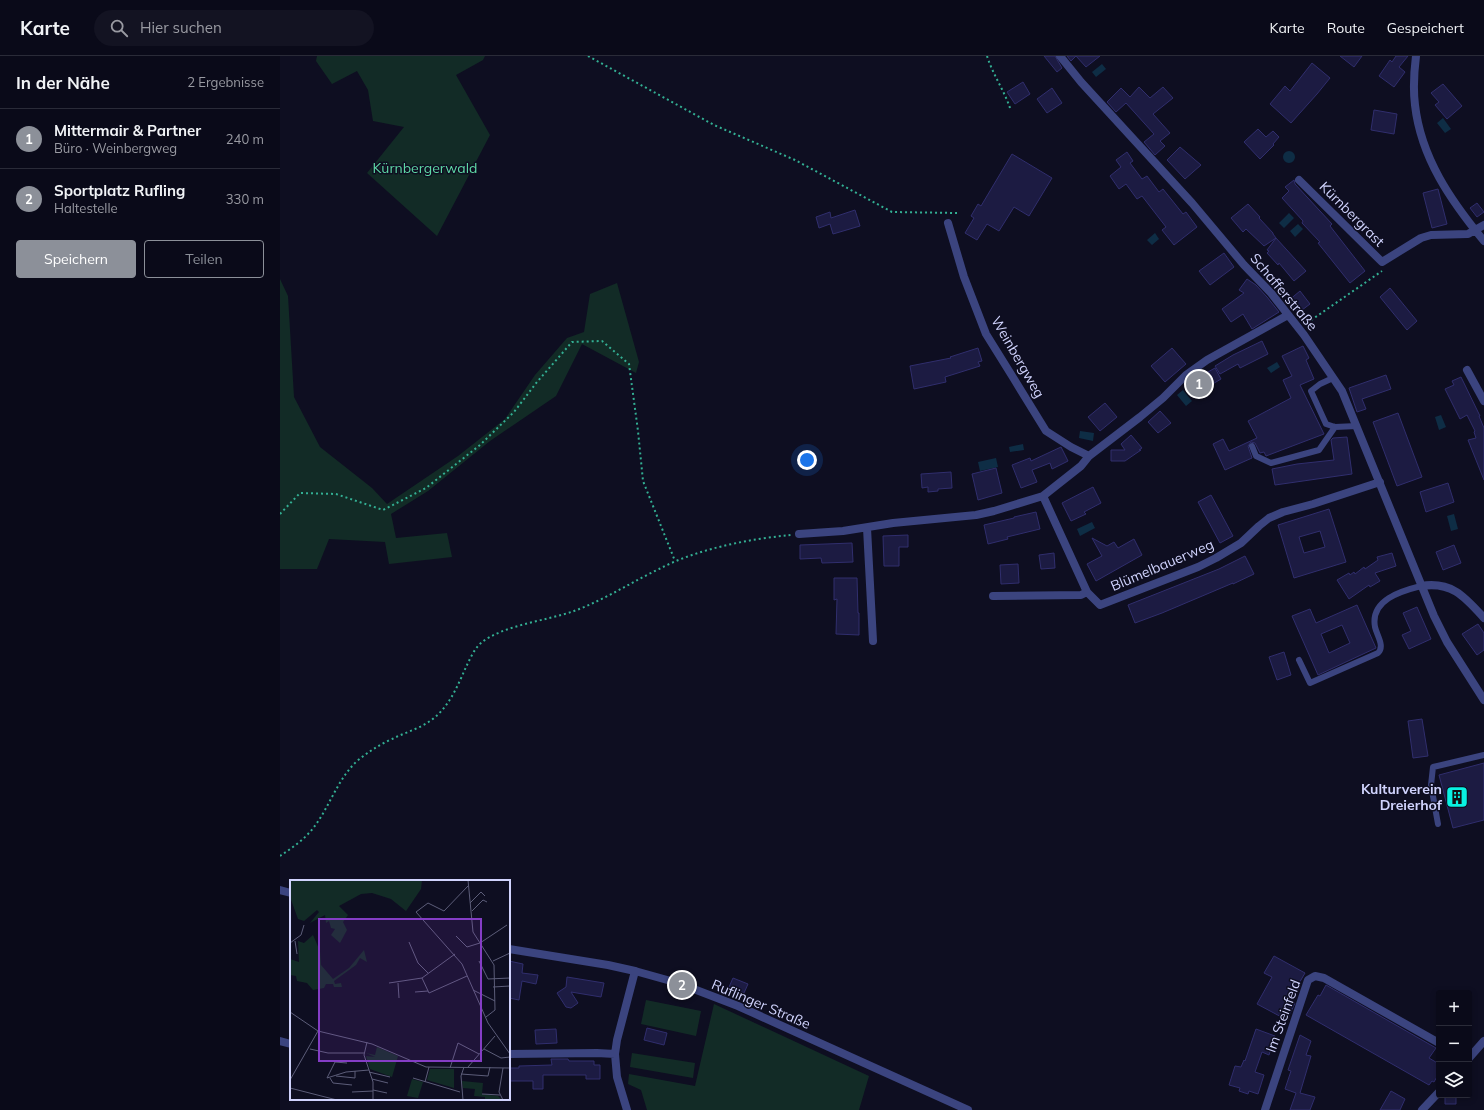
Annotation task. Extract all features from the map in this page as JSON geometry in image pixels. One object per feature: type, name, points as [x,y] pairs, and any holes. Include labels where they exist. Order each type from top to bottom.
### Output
[{"type":"street","name":"Schafferstraße","points":[[1060,56],[1081,82],[1192,203],[1244,265],[1267,287],[1299,329],[1345,396],[1434,616],[1447,642],[1484,700]]},
{"type":"street","points":[[1416,56],[1414,104],[1416,117],[1426,150],[1438,178],[1475,231],[1484,241]]},
{"type":"street","name":"Kürnbergrast","points":[[1299,180],[1382,262],[1421,238],[1431,235],[1468,234],[1475,231]]},
{"type":"street","name":"Weinbergweg","points":[[948,223],[964,276],[986,334],[1046,431],[1070,447],[1089,456]]},
{"type":"street","points":[[1475,231],[1484,225]]},
{"type":"street","points":[[799,534],[867,528],[976,515],[994,512],[1043,496],[1081,466],[1089,456],[1140,417],[1186,376],[1207,360],[1288,315]]},
{"type":"street","points":[[1467,370],[1484,401]]},
{"type":"street","name":"Blümelbauerweg","points":[[1043,496],[1086,592],[1100,605],[1198,567],[1216,558],[1241,543],[1269,518],[1283,512],[1313,504],[1380,482]]},
{"type":"street","points":[[867,528],[873,641]]},
{"type":"street","points":[[1421,586],[1442,586],[1458,592],[1484,618]]},
{"type":"street","points":[[993,596],[1081,595],[1086,592]]},
{"type":"street","points":[[280,890],[290,893]]},
{"type":"street","name":"Ruflinger Straße","points":[[510,949],[608,965],[678,983],[724,1000],[968,1110]]},
{"type":"street","points":[[627,1110],[617,1077],[615,1054],[617,1040],[635,971]]},
{"type":"street","name":"Im Steinfeld","points":[[1265,1110],[1308,980],[1315,976],[1324,978],[1436,1041]]},
{"type":"street","points":[[280,1041],[290,1044]]},
{"type":"street","points":[[1472,1055],[1484,1041]]},
{"type":"street","points":[[510,1054],[615,1054]]},
{"type":"street","points":[[1422,1110],[1436,1095]]},
{"type":"lane","points":[[1333,378],[1320,384],[1311,391],[1326,424],[1335,427],[1357,426]]},
{"type":"lane","points":[[1252,446],[1256,456],[1271,463],[1319,450],[1335,427]]},
{"type":"lane","points":[[1299,660],[1310,683],[1378,654],[1381,650],[1381,646],[1375,627],[1375,620],[1381,604],[1395,593],[1421,586]]},
{"type":"lane","points":[[1438,824],[1431,786],[1433,767],[1484,756]]},
{"type":"path","points":[[588,56],[714,125],[795,160],[892,212],[957,213]]},
{"type":"path","points":[[987,56],[1010,108]]},
{"type":"path","points":[[1299,329],[1382,271],[1382,262]]},
{"type":"path","points":[[280,514],[300,493],[336,494],[382,510],[426,488],[480,445],[514,412],[537,382],[572,342],[602,341],[629,364],[643,481],[675,561]]},
{"type":"path","points":[[280,856],[313,829],[339,784],[357,762],[378,746],[420,727],[436,716],[444,708],[453,694],[473,652],[479,644],[486,639],[511,629],[556,617],[590,605],[675,561],[712,549],[738,543],[799,534]]},
{"type":"green space","name":"Kürnbergerwald","points":[[317,56],[485,56],[483,60],[456,75],[490,135],[437,236],[367,173],[404,127],[373,121],[368,90],[357,71],[332,84],[316,61]]},
{"type":"green space","points":[[280,279],[288,296],[294,397],[320,447],[372,488],[387,504],[458,456],[505,419],[535,375],[567,338],[584,332],[590,294],[617,283],[639,362],[636,373],[582,344],[556,396],[490,441],[428,491],[391,514],[396,538],[447,533],[452,557],[389,564],[385,542],[329,539],[317,569],[280,569]]},
{"type":"green space","points":[[646,1000],[701,1011],[696,1036],[641,1024]]},
{"type":"green space","points":[[714,1004],[869,1076],[859,1110],[647,1110],[641,1090],[628,1084],[629,1074],[695,1086]]},
{"type":"green space","points":[[632,1053],[695,1063],[693,1078],[630,1067]]},
{"type":"water","points":[[1102,64],[1106,69],[1096,77],[1092,72]]},
{"type":"water","points":[[1443,118],[1451,129],[1445,133],[1437,123]]},
{"type":"water","points":[[1287,151],[1291,151],[1295,157],[1291,163],[1287,163],[1283,159],[1283,155]]},
{"type":"water","points":[[1289,213],[1294,218],[1284,228],[1279,223]]},
{"type":"water","points":[[1298,224],[1303,229],[1295,237],[1290,231]]},
{"type":"water","points":[[1155,233],[1159,239],[1152,245],[1147,240]]},
{"type":"water","points":[[1277,362],[1280,367],[1271,373],[1267,368]]},
{"type":"water","points":[[1183,390],[1192,401],[1186,406],[1177,395]]},
{"type":"water","points":[[1441,415],[1446,427],[1439,430],[1435,417]]},
{"type":"water","points":[[1080,431],[1094,433],[1093,441],[1079,438]]},
{"type":"water","points":[[1023,444],[1024,450],[1010,452],[1009,447]]},
{"type":"water","points":[[996,458],[998,467],[980,471],[978,462]]},
{"type":"water","points":[[1454,514],[1458,529],[1451,531],[1447,516]]},
{"type":"water","points":[[1092,522],[1095,528],[1080,536],[1077,529]]},
{"type":"building","points":[[1044,56],[1055,56],[1062,68],[1057,72]]},
{"type":"building","points":[[1067,56],[1076,56],[1071,61]]},
{"type":"building","points":[[1076,56],[1100,56],[1086,67]]},
{"type":"building","points":[[1340,56],[1362,56],[1354,67]]},
{"type":"building","points":[[1396,56],[1408,56],[1399,67],[1405,72],[1394,87],[1379,76],[1390,60],[1392,62]]},
{"type":"building","points":[[1312,63],[1330,78],[1291,123],[1270,104],[1285,86],[1290,91]]},
{"type":"building","points":[[1023,82],[1030,94],[1015,104],[1007,92]]},
{"type":"building","points":[[1443,84],[1462,106],[1447,119],[1435,105],[1439,102],[1431,93]]},
{"type":"building","points":[[1139,87],[1150,98],[1163,87],[1173,98],[1153,114],[1170,133],[1160,141],[1165,146],[1155,155],[1144,142],[1154,134],[1126,103],[1116,112],[1107,102],[1121,88],[1130,97]]},
{"type":"building","points":[[1052,88],[1062,103],[1047,113],[1037,99]]},
{"type":"building","points":[[1374,110],[1397,114],[1394,134],[1371,130]]},
{"type":"building","points":[[1258,129],[1266,137],[1273,131],[1279,137],[1273,144],[1274,145],[1260,159],[1244,142]]},
{"type":"building","points":[[1180,147],[1201,165],[1185,179],[1167,160]]},
{"type":"building","points":[[1127,152],[1133,161],[1130,163],[1142,179],[1147,176],[1159,192],[1163,189],[1183,214],[1186,212],[1197,227],[1174,245],[1162,230],[1166,227],[1142,196],[1137,199],[1126,184],[1119,189],[1110,176],[1121,167],[1116,160]]},
{"type":"building","points":[[1012,154],[1052,178],[1029,216],[1014,207],[999,231],[987,224],[977,240],[965,233],[974,218],[971,216],[978,204],[981,206]]},
{"type":"building","points":[[1294,180],[1295,184],[1332,224],[1330,226],[1365,271],[1350,283],[1318,243],[1320,242],[1302,223],[1303,221],[1282,198],[1289,191],[1285,187]]},
{"type":"building","points":[[1438,189],[1447,224],[1432,228],[1423,193]]},
{"type":"building","points":[[1477,203],[1484,212],[1477,217],[1470,208]]},
{"type":"building","points":[[1248,204],[1276,238],[1264,246],[1246,229],[1243,232],[1231,218]]},
{"type":"building","points":[[855,210],[860,226],[833,234],[830,224],[819,228],[816,217],[830,212],[831,218]]},
{"type":"building","points":[[1276,238],[1306,271],[1294,281],[1279,263],[1278,265],[1267,253],[1269,251],[1267,250]]},
{"type":"building","points":[[1224,253],[1234,267],[1210,285],[1199,271]]},
{"type":"building","points":[[1247,279],[1256,285],[1279,312],[1252,329],[1243,314],[1231,322],[1222,309],[1244,293],[1239,290]]},
{"type":"building","points":[[1390,288],[1417,321],[1407,330],[1380,297]]},
{"type":"building","points":[[1300,291],[1310,304],[1298,313],[1288,301]]},
{"type":"building","points":[[1262,341],[1268,354],[1240,368],[1238,364],[1220,374],[1215,366],[1233,355]]},
{"type":"building","points":[[1303,346],[1309,358],[1306,360],[1314,379],[1300,385],[1324,434],[1266,456],[1264,452],[1260,453],[1255,443],[1251,442],[1248,446],[1252,458],[1225,470],[1213,444],[1223,439],[1229,451],[1257,438],[1248,421],[1291,398],[1283,380],[1292,376],[1282,356]]},
{"type":"building","points":[[978,348],[982,361],[978,362],[980,366],[945,377],[946,382],[914,389],[910,366],[951,358],[950,357]]},
{"type":"building","points":[[1172,348],[1186,364],[1165,382],[1151,366]]},
{"type":"building","points":[[1215,368],[1221,379],[1196,394],[1190,382]]},
{"type":"building","points":[[1386,375],[1391,389],[1362,399],[1366,409],[1357,412],[1349,388]]},
{"type":"building","points":[[1461,377],[1480,416],[1484,428],[1484,480],[1468,440],[1476,438],[1475,431],[1467,415],[1460,419],[1445,389],[1454,385],[1452,381]]},
{"type":"building","points":[[1105,403],[1117,417],[1100,431],[1088,417]]},
{"type":"building","points":[[1160,411],[1171,423],[1158,433],[1148,422]]},
{"type":"building","points":[[1398,413],[1422,477],[1397,486],[1373,422]]},
{"type":"building","points":[[1131,435],[1142,448],[1139,450],[1141,450],[1125,461],[1111,461],[1111,450],[1125,450],[1121,444]]},
{"type":"building","points":[[1347,437],[1352,474],[1275,485],[1272,469],[1297,464],[1334,460],[1331,440],[1333,438]]},
{"type":"building","points":[[1061,447],[1068,461],[1052,469],[1050,463],[1032,470],[1037,482],[1021,488],[1012,465],[1030,458],[1031,461]]},
{"type":"building","points":[[996,468],[1002,493],[978,500],[972,474]]},
{"type":"building","points":[[951,472],[952,488],[938,489],[938,491],[928,492],[928,487],[922,488],[921,474]]},
{"type":"building","points":[[1448,483],[1454,502],[1426,512],[1420,492]]},
{"type":"building","points":[[1093,487],[1101,503],[1084,512],[1086,514],[1071,521],[1062,503]]},
{"type":"building","points":[[1211,495],[1233,536],[1220,543],[1198,502]]},
{"type":"building","points":[[1329,509],[1346,562],[1294,578],[1278,525]],"holes":[[[1320,531],[1325,547],[1304,553],[1299,537]]]},
{"type":"building","points":[[1036,512],[1040,529],[1007,537],[1008,539],[988,544],[984,525]]},
{"type":"building","points":[[908,535],[908,547],[899,547],[899,566],[884,566],[883,536]]},
{"type":"building","points":[[1092,538],[1107,546],[1114,542],[1118,548],[1134,539],[1142,555],[1096,581],[1087,564],[1102,556]]},
{"type":"building","points":[[852,543],[853,562],[822,563],[821,558],[800,559],[800,545]]},
{"type":"building","points":[[1454,545],[1461,563],[1443,570],[1436,552]]},
{"type":"building","points":[[1054,553],[1055,568],[1041,569],[1039,555]]},
{"type":"building","points":[[1392,553],[1396,566],[1375,573],[1380,581],[1370,587],[1369,585],[1349,599],[1337,580],[1349,573],[1350,575],[1354,572],[1355,574],[1364,567],[1365,569],[1378,560],[1377,557]]},
{"type":"building","points":[[1245,556],[1254,574],[1233,584],[1135,623],[1128,605],[1219,569]]},
{"type":"building","points":[[1018,564],[1019,583],[1001,584],[1000,565]]},
{"type":"building","points":[[834,578],[857,578],[859,635],[836,634],[837,599],[834,600]]},
{"type":"building","points":[[1357,605],[1376,648],[1318,675],[1292,616],[1310,609],[1316,623]],"holes":[[[1342,625],[1350,643],[1329,653],[1321,634]]]},
{"type":"building","points":[[1417,607],[1431,639],[1409,649],[1402,635],[1411,631],[1403,613]]},
{"type":"building","points":[[1478,624],[1484,633],[1484,650],[1477,655],[1462,634]]},
{"type":"building","points":[[1284,652],[1291,675],[1277,680],[1269,657]]},
{"type":"building","points":[[1422,719],[1428,756],[1413,758],[1408,721]]},
{"type":"building","name":"Kulturverein Dreierhof","points":[[1484,763],[1484,820],[1453,828],[1439,775]]},
{"type":"building","points":[[1274,956],[1305,973],[1298,985],[1300,986],[1291,1001],[1295,1003],[1287,1020],[1257,1004],[1272,977],[1264,973]]},
{"type":"building","points":[[510,961],[523,964],[522,973],[538,975],[536,984],[522,981],[519,1000],[510,998]]},
{"type":"building","points":[[567,977],[604,983],[601,997],[571,992],[578,1003],[571,1008],[566,1007],[557,993],[566,987]]},
{"type":"building","points":[[733,978],[748,984],[744,993],[729,987]]},
{"type":"building","points":[[1326,985],[1436,1048],[1429,1058],[1436,1062],[1436,1078],[1434,1082],[1432,1081],[1429,1085],[1306,1015],[1318,995],[1320,996]]},
{"type":"building","points":[[647,1028],[667,1033],[664,1045],[644,1040]]},
{"type":"building","points":[[556,1029],[557,1043],[536,1044],[535,1030]]},
{"type":"building","points":[[1256,1029],[1275,1036],[1269,1055],[1262,1052],[1255,1072],[1264,1075],[1258,1094],[1249,1091],[1248,1094],[1239,1091],[1240,1088],[1229,1085],[1235,1066],[1241,1067],[1244,1060],[1245,1061]]},
{"type":"building","points":[[1300,1035],[1311,1041],[1306,1055],[1311,1056],[1300,1093],[1315,1097],[1310,1110],[1290,1110],[1296,1093],[1285,1089],[1291,1071],[1288,1070]]},
{"type":"building","points":[[551,1059],[594,1061],[594,1065],[600,1065],[600,1079],[586,1079],[586,1075],[543,1075],[543,1089],[533,1089],[533,1081],[510,1081],[510,1068],[519,1068],[519,1066],[552,1065]]},
{"type":"building","points":[[1391,1091],[1405,1099],[1400,1110],[1380,1110]]},
{"type":"building","points":[[1445,1098],[1456,1098],[1456,1104],[1445,1104]]},
{"type":"place","name":"Mittermair & Partner","points":[[1199,384]]},
{"type":"place","name":"Kulturverein Dreierhof","points":[[1457,797]]},
{"type":"place","name":"Sportplatz Rufling","points":[[682,985]]}]
